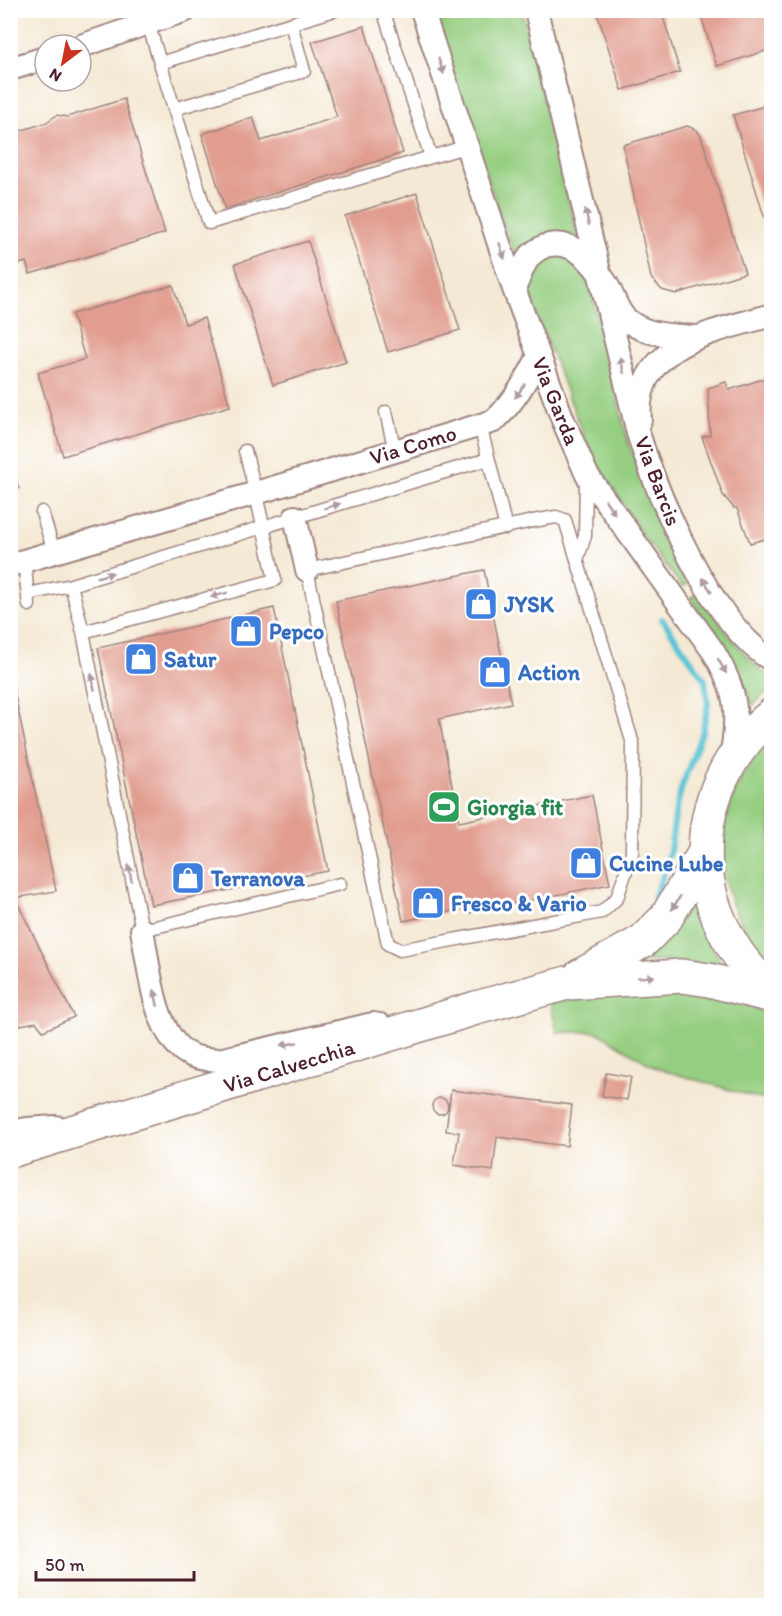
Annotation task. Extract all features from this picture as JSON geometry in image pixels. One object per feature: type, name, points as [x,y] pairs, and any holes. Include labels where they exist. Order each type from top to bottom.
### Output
[{"type":"main road","points":[[771,715],[747,738],[731,761],[712,802],[706,830],[705,852],[709,889],[721,925],[743,962],[771,991]]},
{"type":"main road","name":"Via Calvecchia","points":[[10,1151],[567,983],[643,941],[666,918],[705,852]]},
{"type":"main road","name":"Via Calvecchia","points":[[567,983],[682,976],[710,980],[771,996]]},
{"type":"street","points":[[93,42],[186,10]]},
{"type":"street","name":"Via Garda","points":[[422,10],[514,289],[587,475],[727,673],[734,696],[736,718],[731,761]]},
{"type":"street","name":"Via Barcis","points":[[536,10],[647,463],[659,495],[704,581],[728,618],[748,641],[771,660]]},
{"type":"street","points":[[10,69],[33,62]]},
{"type":"street","name":"Via Barcis","points":[[514,289],[529,256],[540,248],[554,244],[571,245],[590,261],[600,274]]},
{"type":"street","points":[[600,274],[624,318],[643,329],[660,334],[695,337]]},
{"type":"street","points":[[647,463],[639,411],[642,392],[650,374],[659,362],[674,348],[695,337],[771,315]]},
{"type":"street","points":[[487,423],[509,407],[524,386],[539,356]]},
{"type":"street","name":"Via Como","points":[[17,562],[487,423]]},
{"type":"street","points":[[295,517],[307,570]]},
{"type":"street","points":[[142,930],[163,1025],[181,1050],[200,1059],[219,1060],[373,1024],[408,1030]]},
{"type":"street","points":[[10,1132],[54,1126],[75,1131]]},
{"type":"lane","points":[[160,63],[335,10]]},
{"type":"lane","points":[[383,10],[431,157]]},
{"type":"lane","points":[[148,23],[209,223],[468,146]]},
{"type":"lane","points":[[174,109],[304,70],[291,24]]},
{"type":"lane","points":[[386,412],[394,451]]},
{"type":"lane","points":[[487,423],[489,459],[506,528]]},
{"type":"lane","points":[[83,632],[275,580],[245,451]]},
{"type":"lane","points":[[340,884],[142,930],[83,632],[71,585],[489,459]]},
{"type":"lane","points":[[577,560],[585,536],[587,475]]},
{"type":"lane","points":[[42,512],[54,552]]},
{"type":"lane","points":[[556,517],[565,520],[633,744],[632,853],[617,898],[602,912],[400,950],[388,944],[307,570],[506,528],[556,517]]},
{"type":"lane","name":"Via Como","points":[[17,562],[28,599],[71,585]]},
{"type":"green space","points":[[436,11],[522,11],[628,442],[658,523],[689,583],[682,587],[644,537],[591,454],[528,293],[459,96]]},
{"type":"green space","points":[[698,593],[750,660],[771,678],[771,688],[753,705],[735,665],[690,598]]},
{"type":"green space","points":[[771,737],[771,963],[749,937],[734,909],[725,880],[723,850],[726,820],[735,791],[750,763]]},
{"type":"green space","points":[[693,902],[703,931],[724,968],[682,962],[641,961],[657,948]]},
{"type":"green space","points":[[686,986],[771,1014],[771,1102],[656,1068],[597,1032],[557,1032],[550,1003],[596,994]]},
{"type":"building","points":[[596,10],[661,10],[680,72],[622,90]]},
{"type":"building","points":[[699,10],[772,10],[772,49],[717,66]]},
{"type":"building","points":[[364,26],[403,153],[225,209],[202,134],[253,117],[261,141],[337,117],[312,42]]},
{"type":"building","points":[[124,99],[165,233],[30,274],[26,262],[12,266],[10,134],[45,123],[57,115],[67,117]]},
{"type":"building","points":[[772,104],[772,239],[771,239],[733,115]]},
{"type":"building","points":[[687,126],[697,130],[701,136],[745,273],[676,294],[662,290],[651,278],[623,145]]},
{"type":"building","points":[[417,193],[460,330],[388,352],[345,216]]},
{"type":"building","points":[[308,241],[346,362],[273,385],[235,264]]},
{"type":"building","points":[[173,285],[185,324],[204,318],[230,406],[63,456],[38,373],[85,359],[72,314]]},
{"type":"building","points":[[772,376],[772,537],[750,543],[737,508],[734,508],[723,495],[702,437],[710,435],[708,388],[726,382],[729,390]]},
{"type":"building","points":[[10,464],[19,489],[10,491]]},
{"type":"building","points":[[484,570],[511,703],[439,719],[459,822],[592,795],[610,884],[469,913],[468,908],[403,921],[336,601]]},
{"type":"building","points":[[274,608],[328,871],[151,905],[98,648]]},
{"type":"building","points":[[10,671],[56,891],[15,898],[74,1017],[43,1031],[36,1022],[10,1027]]},
{"type":"building","points":[[606,1073],[631,1077],[627,1100],[602,1096]]},
{"type":"building","points":[[451,1090],[572,1105],[567,1146],[497,1137],[493,1171],[454,1165],[459,1132],[446,1131]]},
{"type":"building","points":[[440,1098],[448,1106],[440,1114],[432,1106]]},
{"type":"waterway","points":[[654,897],[664,874],[682,786],[703,730],[708,705],[705,680],[662,619]]},
{"type":"place","name":"JYSK","points":[[481,604]]},
{"type":"place","name":"Pepco","points":[[246,631]]},
{"type":"place","name":"Satur","points":[[141,659]]},
{"type":"place","name":"Action","points":[[495,672]]},
{"type":"place","name":"Giorgia fit","points":[[444,807]]},
{"type":"place","name":"Cucine Lube","points":[[586,863]]},
{"type":"place","name":"Terranova","points":[[188,878]]},
{"type":"place","name":"Fresco & Vario","points":[[428,903]]}]
